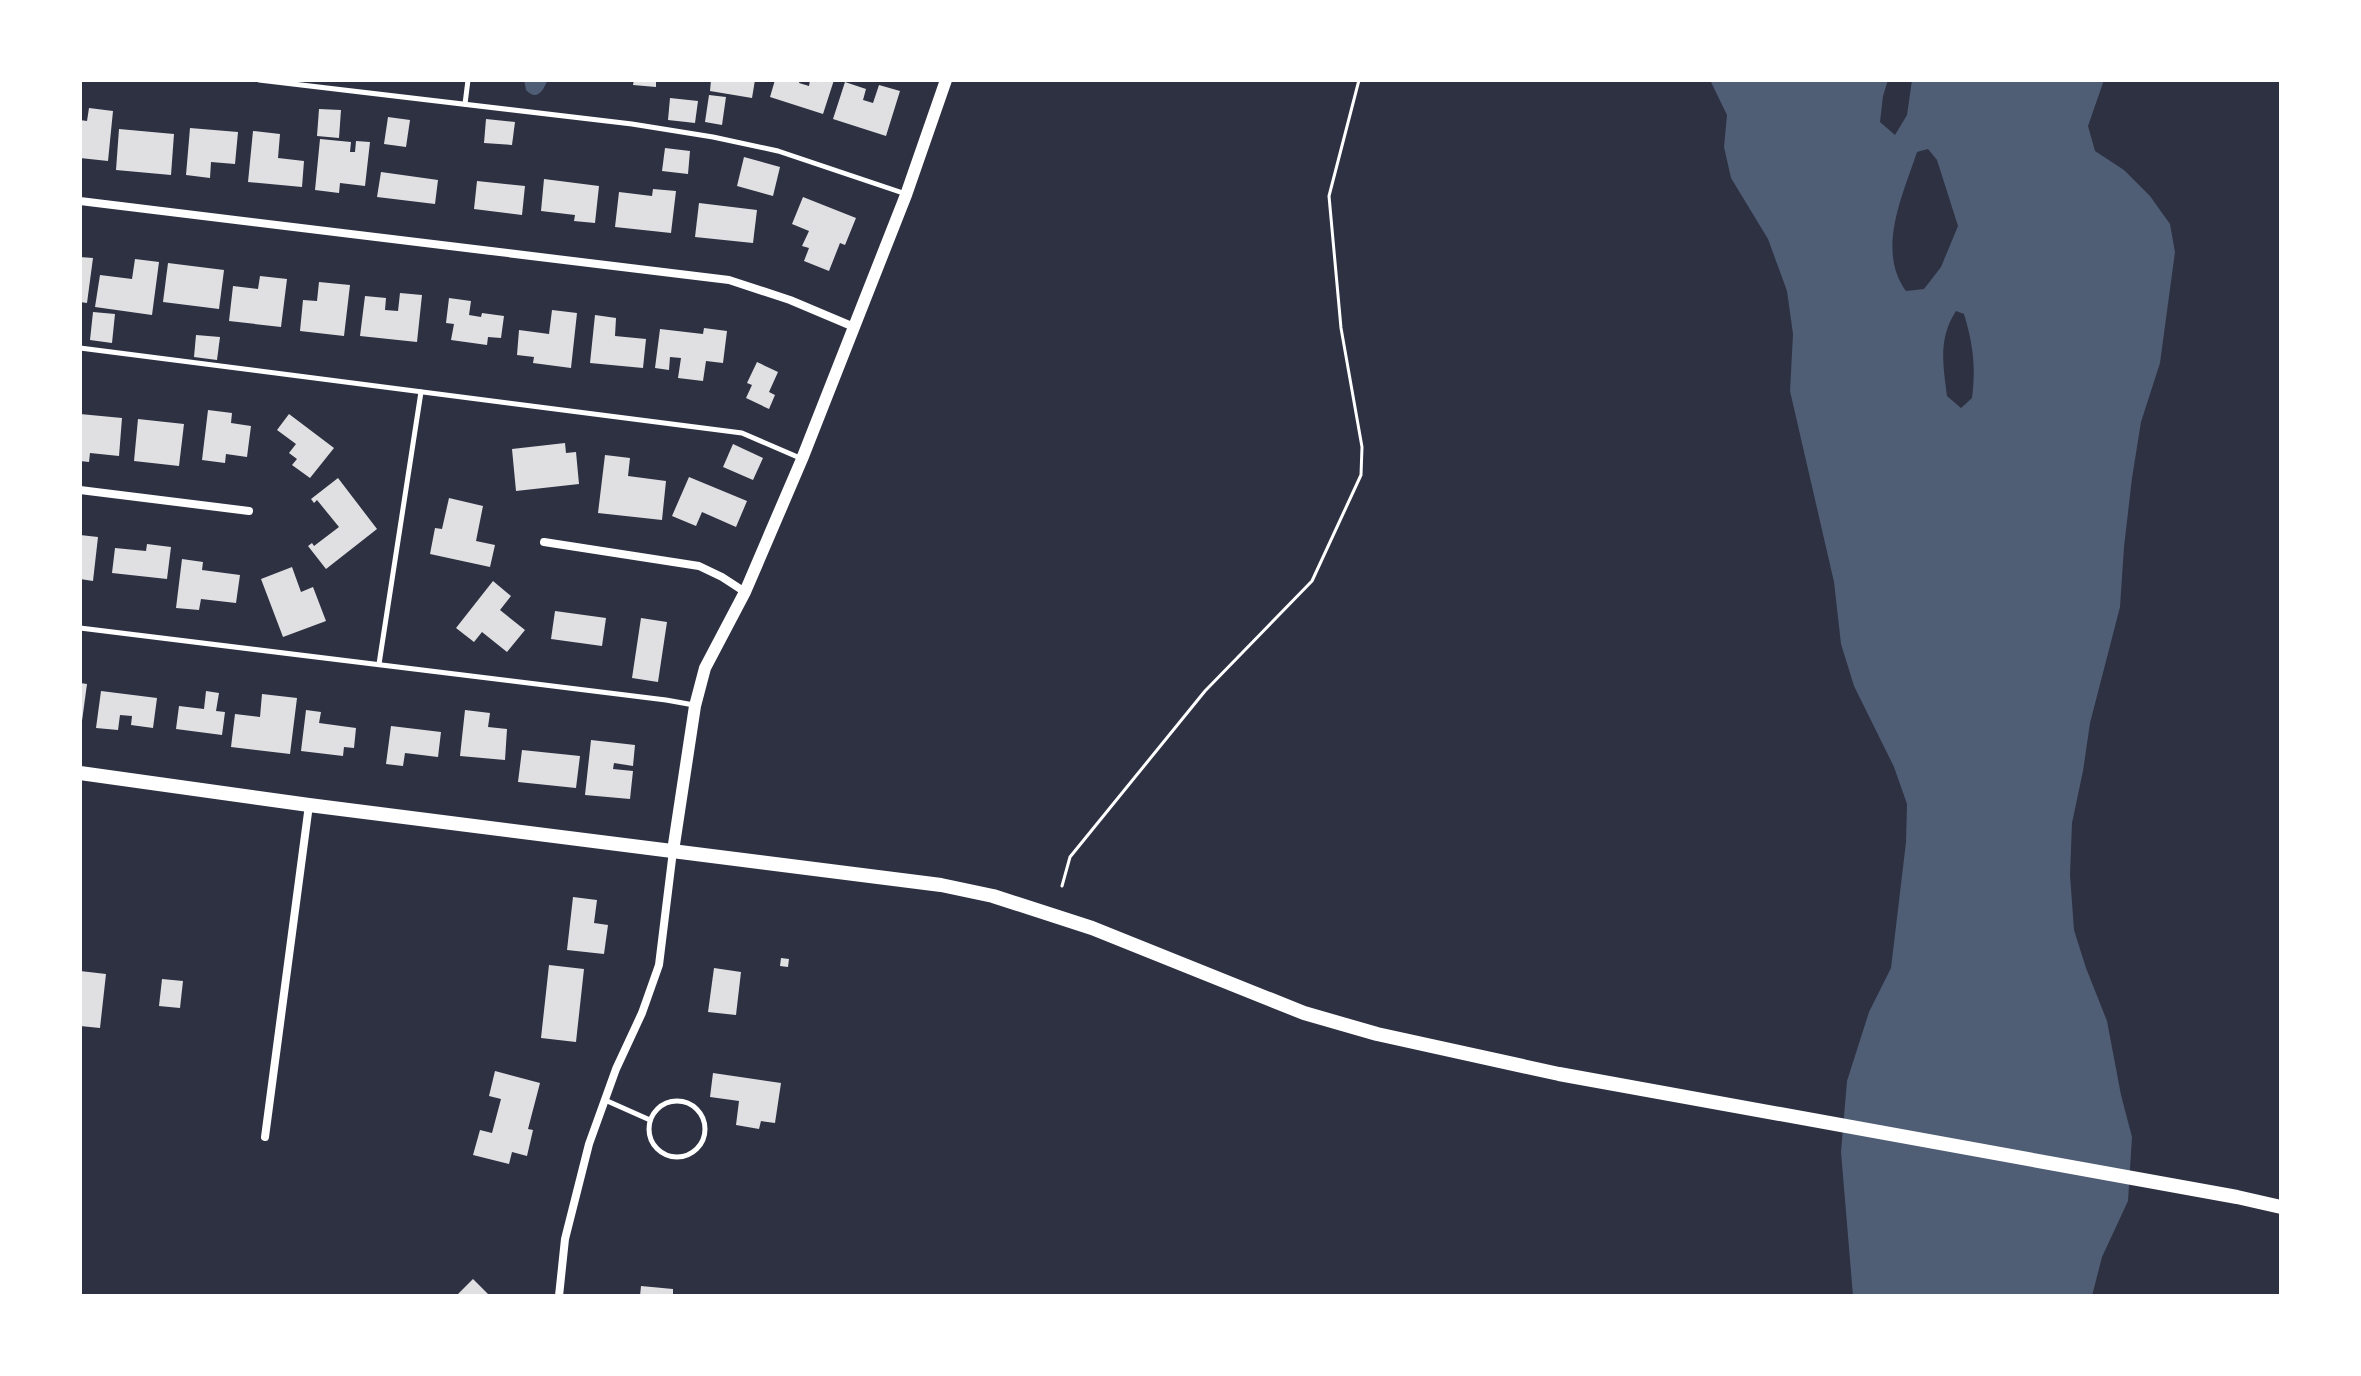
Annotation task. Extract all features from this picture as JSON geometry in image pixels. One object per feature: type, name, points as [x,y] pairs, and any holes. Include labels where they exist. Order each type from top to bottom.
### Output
[{"type":"main road","points":[[80,773],[941,885],[993,896],[1092,928],[1304,1013],[1377,1034],[1559,1074],[2281,1207]]},
{"type":"street","points":[[559,1296],[565,1239],[589,1144],[659,965],[695,706],[705,668],[745,592],[802,459],[906,195],[946,80]]},
{"type":"street","points":[[80,201],[729,280],[790,300],[854,327]]},
{"type":"street","points":[[80,490],[249,511]]},
{"type":"street","points":[[544,542],[699,566],[745,592]]},
{"type":"street","points":[[265,1137],[309,805]]},
{"type":"lane","points":[[259,80],[632,124],[713,137],[778,151],[906,195]]},
{"type":"lane","points":[[465,104],[468,80]]},
{"type":"lane","points":[[80,348],[742,433],[802,459]]},
{"type":"lane","points":[[379,664],[421,392]]},
{"type":"lane","points":[[80,628],[651,698],[695,706]]},
{"type":"lane","points":[[605,1100],[650,1120]]},
{"type":"lane","points":[[671,1101],[686,1101],[699,1110],[706,1123],[705,1138],[697,1151],[683,1157],[668,1157],[656,1149],[649,1135],[650,1120],[658,1108],[671,1101]]},
{"type":"path","points":[[1062,886],[1070,857],[1205,691],[1312,581],[1361,475],[1362,447],[1341,328],[1329,196],[1359,80]]},
{"type":"water","points":[[524,80],[553,80],[547,81],[541,92],[533,95],[526,90]]},
{"type":"water","points":[[1710,80],[1888,80],[1880,122],[1895,135],[1907,115],[1912,80],[2104,80],[2088,126],[2095,151],[2124,170],[2150,196],[2170,224],[2175,252],[2160,363],[2141,422],[2124,547],[2120,607],[2090,723],[2072,823],[2070,875],[2074,930],[2107,1021],[2132,1137],[2128,1201],[2102,1257],[2092,1296],[1853,1296],[1841,1152],[1847,1081],[1869,1012],[1891,968],[1906,842],[1907,804],[1894,767],[1854,686],[1841,644],[1834,582],[1790,391],[1793,334],[1787,291],[1768,239],[1731,178],[1724,147],[1727,115]],"holes":[[[1928,149],[1937,160],[1958,226],[1941,267],[1924,289],[1906,291],[1897,275],[1893,258],[1895,222],[1917,152]],[[1956,311],[1964,314],[1974,365],[1972,398],[1961,408],[1947,396],[1943,362],[1946,332]]]},
{"type":"building","points":[[634,80],[656,80],[656,87],[633,85]]},
{"type":"building","points":[[711,80],[755,80],[752,98],[710,91]]},
{"type":"building","points":[[775,80],[800,80],[799,83],[809,86],[810,80],[834,80],[823,114],[770,97]]},
{"type":"building","points":[[845,82],[866,89],[863,100],[873,103],[879,85],[900,91],[886,136],[833,119]]},
{"type":"building","points":[[709,95],[726,97],[722,125],[705,122]]},
{"type":"building","points":[[670,98],[698,101],[695,123],[668,120]]},
{"type":"building","points":[[89,108],[113,111],[108,161],[80,158],[80,120],[87,121]]},
{"type":"building","points":[[319,109],[341,110],[339,138],[317,136]]},
{"type":"building","points":[[388,117],[410,120],[406,147],[384,144]]},
{"type":"building","points":[[486,119],[515,122],[512,145],[484,143]]},
{"type":"building","points":[[190,128],[238,132],[235,164],[211,162],[210,178],[186,175]]},
{"type":"building","points":[[119,129],[174,134],[171,175],[116,170]]},
{"type":"building","points":[[253,131],[280,134],[278,158],[304,161],[302,187],[248,182]]},
{"type":"building","points":[[320,139],[351,142],[350,152],[355,152],[356,141],[370,142],[365,186],[340,183],[339,193],[315,190]]},
{"type":"building","points":[[665,148],[690,151],[688,174],[662,171]]},
{"type":"building","points":[[744,157],[780,167],[773,196],[737,186]]},
{"type":"building","points":[[381,172],[438,180],[435,204],[377,197]]},
{"type":"building","points":[[544,179],[599,186],[595,223],[574,221],[575,215],[541,211]]},
{"type":"building","points":[[477,181],[525,186],[522,215],[474,209]]},
{"type":"building","points":[[653,189],[676,191],[671,233],[615,227],[619,192],[652,196]]},
{"type":"building","points":[[803,197],[856,218],[845,245],[840,243],[829,271],[804,261],[809,248],[802,246],[809,231],[792,224]]},
{"type":"building","points":[[699,203],[757,210],[753,243],[695,237]]},
{"type":"building","points":[[80,257],[93,258],[87,303],[80,302]]},
{"type":"building","points":[[135,259],[159,262],[152,315],[95,307],[100,275],[132,279]]},
{"type":"building","points":[[168,263],[224,270],[219,309],[163,302]]},
{"type":"building","points":[[260,276],[287,279],[281,327],[229,321],[233,286],[258,289]]},
{"type":"building","points":[[319,282],[350,285],[344,336],[300,331],[303,300],[317,301]]},
{"type":"building","points":[[400,293],[422,295],[417,342],[360,336],[365,296],[386,298],[385,310],[398,311]]},
{"type":"building","points":[[449,298],[471,301],[469,315],[504,316],[501,338],[488,337],[487,345],[451,340],[454,324],[446,323]]},
{"type":"building","points":[[552,310],[577,313],[571,368],[533,363],[534,357],[517,355],[519,330],[549,334]]},
{"type":"building","points":[[93,312],[115,314],[112,343],[90,340]]},
{"type":"building","points":[[595,315],[616,318],[615,336],[646,339],[643,368],[590,363]]},
{"type":"building","points":[[704,328],[727,331],[723,363],[706,361],[703,381],[678,378],[681,358],[670,357],[669,370],[655,368],[660,329],[703,334]]},
{"type":"building","points":[[196,335],[220,337],[217,360],[194,357]]},
{"type":"building","points":[[757,362],[778,372],[769,392],[775,395],[769,409],[746,398],[752,385],[747,383]]},
{"type":"building","points":[[208,410],[232,413],[231,423],[251,426],[247,457],[226,454],[225,463],[202,460]]},
{"type":"building","points":[[80,414],[122,418],[119,456],[90,453],[89,462],[80,461]]},
{"type":"building","points":[[289,414],[334,448],[310,478],[292,465],[297,459],[289,453],[296,444],[277,430]]},
{"type":"building","points":[[138,419],[184,424],[179,466],[134,461]]},
{"type":"building","points":[[565,443],[566,453],[576,452],[579,484],[516,491],[512,449]]},
{"type":"building","points":[[733,444],[763,458],[753,480],[723,467]]},
{"type":"building","points":[[605,455],[630,458],[628,476],[666,481],[662,520],[598,513]]},
{"type":"building","points":[[689,477],[747,501],[736,527],[702,512],[696,526],[672,516]]},
{"type":"building","points":[[338,478],[377,529],[326,569],[308,546],[312,543],[314,546],[339,527],[317,500],[314,503],[311,499]]},
{"type":"building","points":[[449,498],[483,506],[476,541],[495,545],[490,567],[430,554],[435,528],[442,529]]},
{"type":"building","points":[[80,535],[98,537],[93,581],[80,579]]},
{"type":"building","points":[[147,544],[171,547],[167,579],[112,573],[115,548],[146,551]]},
{"type":"building","points":[[182,559],[203,562],[202,570],[240,575],[236,603],[201,599],[199,610],[176,608]]},
{"type":"building","points":[[292,567],[301,592],[313,587],[326,621],[283,637],[261,579]]},
{"type":"building","points":[[493,581],[511,596],[500,610],[525,630],[507,652],[482,632],[474,642],[456,628]]},
{"type":"building","points":[[555,611],[606,618],[602,646],[551,639]]},
{"type":"building","points":[[641,618],[667,622],[658,682],[632,678]]},
{"type":"building","points":[[80,683],[87,684],[82,721],[80,721]]},
{"type":"building","points":[[101,691],[157,698],[153,728],[131,725],[132,716],[120,715],[118,730],[96,728]]},
{"type":"building","points":[[206,691],[219,693],[216,711],[225,712],[222,735],[176,729],[179,706],[204,709]]},
{"type":"building","points":[[262,694],[297,698],[290,754],[231,747],[235,714],[260,717]]},
{"type":"building","points":[[306,710],[321,712],[319,723],[356,728],[354,748],[344,747],[343,756],[301,751]]},
{"type":"building","points":[[465,710],[490,713],[488,727],[507,729],[505,760],[460,756]]},
{"type":"building","points":[[391,726],[441,732],[438,757],[405,753],[403,766],[386,764]]},
{"type":"building","points":[[591,740],[635,745],[633,766],[614,763],[613,769],[633,771],[630,799],[585,795]]},
{"type":"building","points":[[522,750],[580,756],[576,788],[518,782]]},
{"type":"building","points":[[573,897],[597,900],[594,923],[608,925],[604,954],[567,950]]},
{"type":"building","points":[[781,958],[789,959],[788,967],[780,966]]},
{"type":"building","points":[[549,965],[584,969],[576,1042],[541,1038]]},
{"type":"building","points":[[714,968],[741,972],[736,1015],[708,1012]]},
{"type":"building","points":[[80,971],[106,974],[100,1028],[80,1026]]},
{"type":"building","points":[[162,979],[183,981],[180,1008],[159,1006]]},
{"type":"building","points":[[495,1071],[540,1083],[528,1129],[533,1130],[527,1156],[512,1152],[509,1164],[473,1155],[480,1130],[492,1133],[501,1099],[489,1096]]},
{"type":"building","points":[[713,1073],[781,1083],[775,1123],[761,1121],[759,1129],[736,1125],[739,1101],[710,1097]]},
{"type":"building","points":[[473,1279],[490,1296],[456,1296]]},
{"type":"building","points":[[641,1286],[673,1289],[673,1296],[640,1296]]}]
